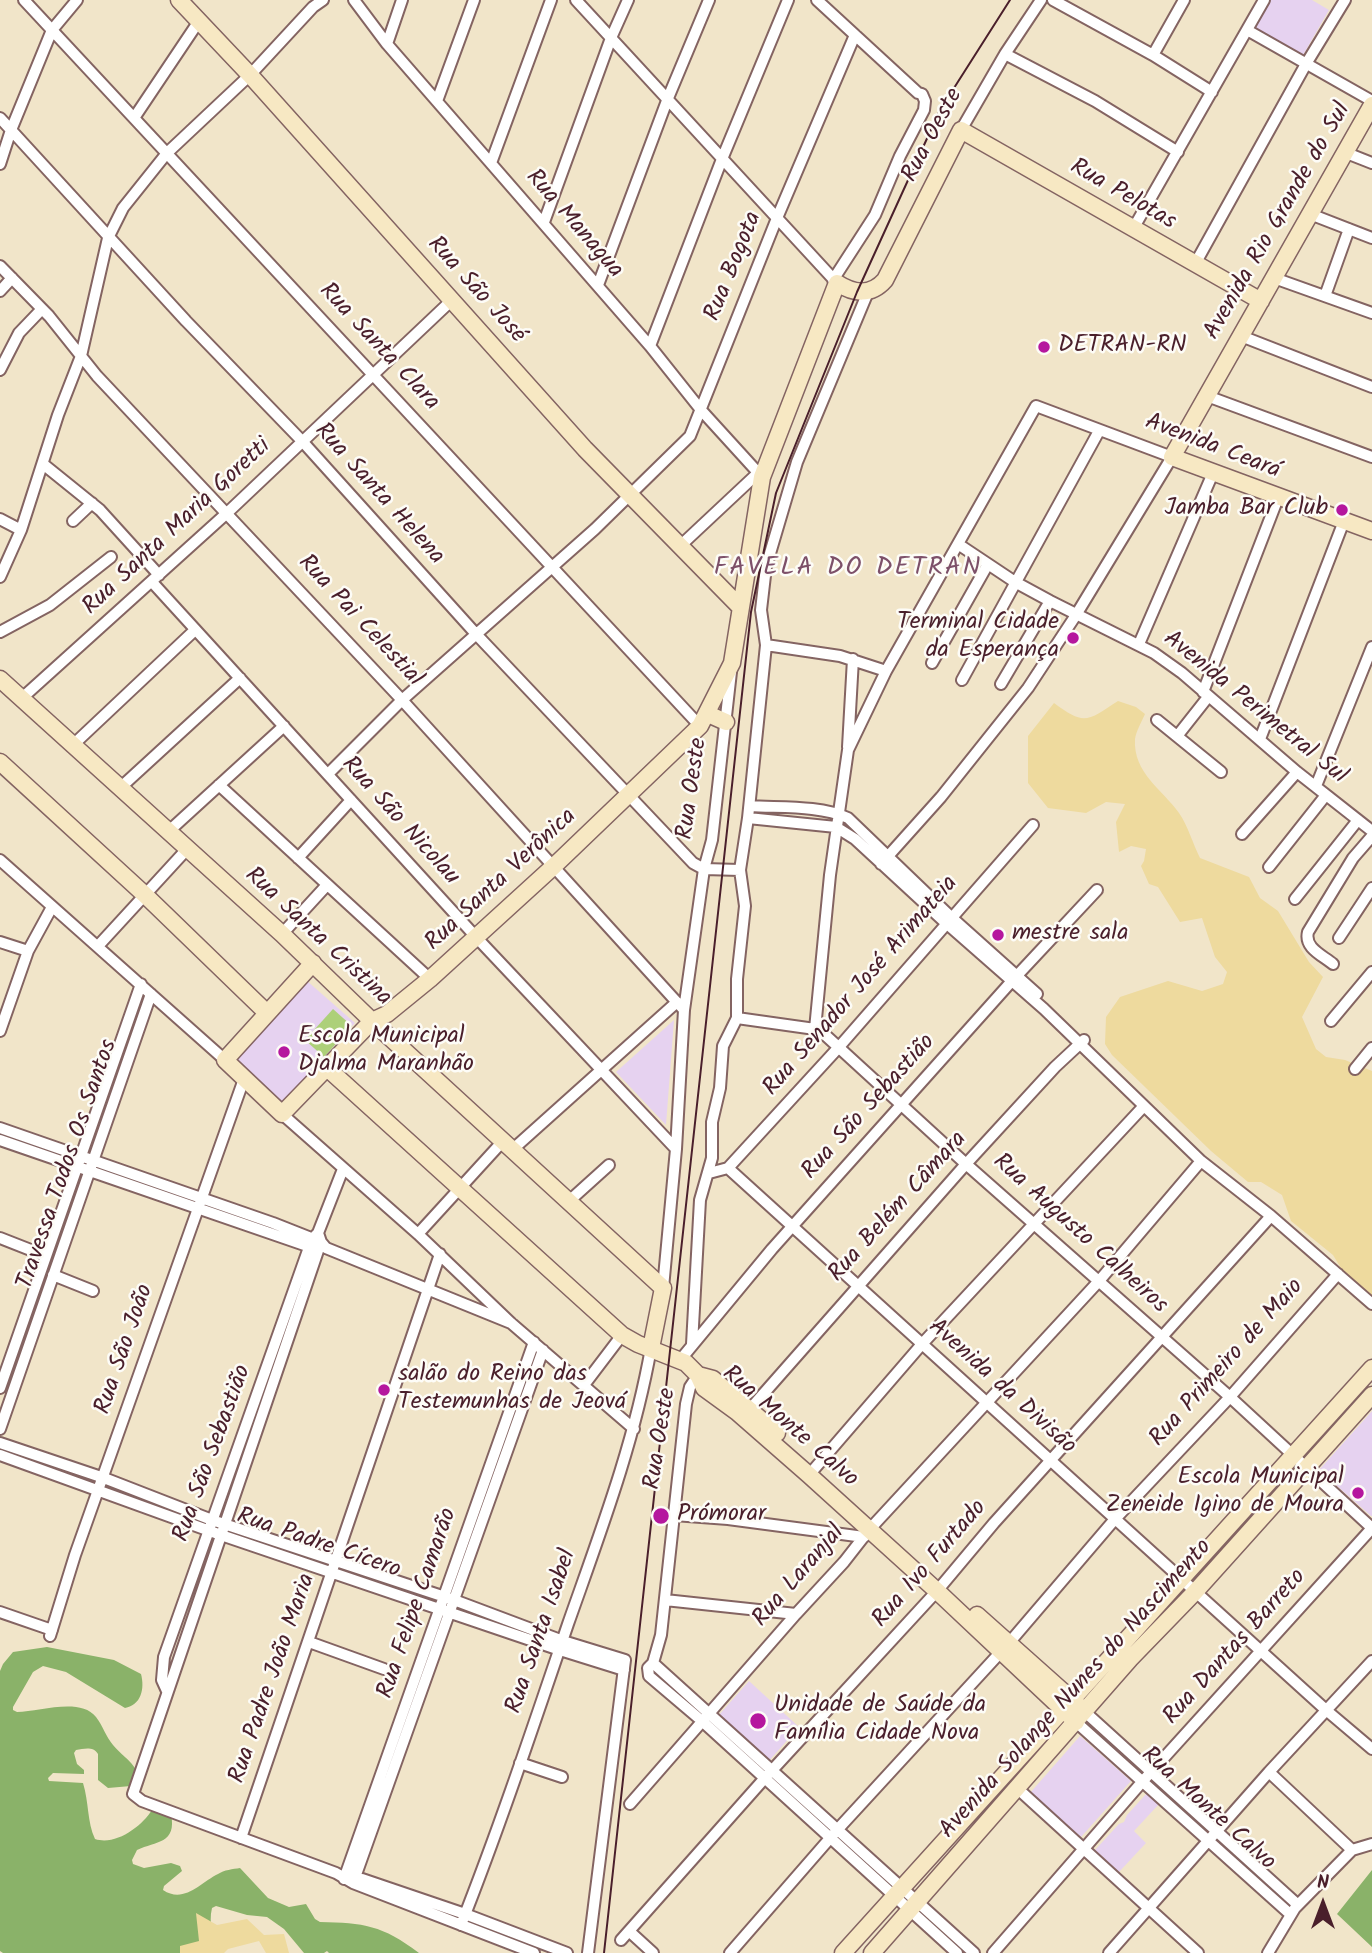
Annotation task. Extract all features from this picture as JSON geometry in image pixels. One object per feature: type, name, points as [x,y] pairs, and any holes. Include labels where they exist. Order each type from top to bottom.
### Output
[{"type":"main road","name":"Rua São José","points":[[182,1],[628,495],[741,608]]},
{"type":"main road","name":"Avenida Rio Grande do Sul","points":[[1172,457],[1372,103]]},
{"type":"main road","name":"Rua Pelotas","points":[[961,130],[1261,301]]},
{"type":"main road","name":"Rua Oeste","points":[[869,292],[878,287],[890,271],[961,130]]},
{"type":"main road","name":"Rua Oeste","points":[[732,663],[760,475],[835,281]]},
{"type":"main road","points":[[835,281],[857,292],[869,292]]},
{"type":"main road","name":"Avenida Ceará","points":[[1172,457],[1372,531]]},
{"type":"main road","name":"Rua Santa Verônica","points":[[282,1114],[372,1021],[387,1014],[430,979],[554,866],[704,720],[732,663]]},
{"type":"main road","name":"Rua Santa Cristina","points":[[0,680],[282,934],[372,1021],[663,1288]]},
{"type":"main road","points":[[704,720],[726,722]]},
{"type":"main road","points":[[0,762],[144,894],[267,1013]]},
{"type":"main road","points":[[282,1114],[225,1060],[313,963]]},
{"type":"main road","points":[[326,1067],[622,1335],[681,1359],[698,1374]]},
{"type":"main road","name":"Rua Oeste","points":[[651,1349],[663,1288]]},
{"type":"main road","name":"Avenida Solange Nunes do Nascimento","points":[[843,1953],[1372,1368]]},
{"type":"main road","name":"Rua Monte Calvo","points":[[698,1374],[713,1379],[750,1409],[870,1530],[940,1588],[1080,1717]]},
{"type":"main road","name":"Rua Monte Calvo","points":[[698,1374],[704,1388],[812,1471]]},
{"type":"main road","name":"Avenida Solange Nunes do Nascimento","points":[[872,1953],[1130,1659],[1195,1592],[1372,1395]]},
{"type":"street","name":"Rua Santa Clara","points":[[24,0],[553,567],[704,720]]},
{"type":"street","points":[[0,164],[52,30],[77,0]]},
{"type":"street","points":[[0,577],[22,530],[58,415],[81,356],[108,238],[123,208],[167,153],[250,75],[287,33],[323,0]]},
{"type":"street","name":"Rua Managua","points":[[354,0],[387,44],[544,222],[701,410],[760,475]]},
{"type":"street","points":[[387,44],[402,0]]},
{"type":"street","points":[[436,100],[474,0]]},
{"type":"street","points":[[491,163],[551,0]]},
{"type":"street","points":[[576,0],[835,281]]},
{"type":"street","points":[[544,222],[611,38],[628,0]]},
{"type":"street","points":[[598,285],[668,98],[709,0]]},
{"type":"street","points":[[650,346],[722,159],[788,0]]},
{"type":"street","points":[[817,0],[855,35]]},
{"type":"street","name":"Rua Oeste","points":[[961,130],[1005,54],[1041,0]]},
{"type":"street","points":[[1053,0],[1153,55],[1213,92]]},
{"type":"street","points":[[1153,55],[1184,0]]},
{"type":"street","points":[[1133,229],[1264,0]]},
{"type":"street","points":[[1195,264],[1340,2]]},
{"type":"street","points":[[134,118],[199,20]]},
{"type":"street","points":[[1247,30],[1372,103]]},
{"type":"street","name":"Rua Oeste","points":[[835,281],[875,215],[900,156],[924,110],[924,96],[855,35]]},
{"type":"street","name":"Rua Bogota","points":[[328,774],[402,700],[553,567],[683,444],[695,426],[777,218],[855,35]]},
{"type":"street","points":[[1005,54],[1095,101],[1178,152]]},
{"type":"street","name":"Rua Santa Helena","points":[[0,118],[108,238],[302,441],[476,634],[693,863],[704,869]]},
{"type":"street","points":[[1344,152],[1372,163]]},
{"type":"street","points":[[1310,214],[1372,238]]},
{"type":"street","points":[[1325,296],[1349,229]]},
{"type":"street","name":"Rua Pai Celestial","points":[[0,266],[42,309],[97,376],[402,700],[681,1006]]},
{"type":"street","points":[[0,290],[12,278]]},
{"type":"street","points":[[1274,278],[1372,313]]},
{"type":"street","name":"Rua Oeste","points":[[692,1343],[699,1207],[703,1187],[718,1170],[712,1158],[712,1122],[720,1088],[721,1053],[724,1041],[737,1018],[738,956],[744,906],[740,870],[749,812],[766,645],[761,610],[770,547],[797,462],[869,292]]},
{"type":"street","name":"Rua Santa Maria Goretti","points":[[22,698],[227,513],[453,300]]},
{"type":"street","points":[[0,370],[19,333],[42,309]]},
{"type":"street","points":[[1241,336],[1372,387]]},
{"type":"street","points":[[1207,396],[1372,457]]},
{"type":"street","name":"Avenida Ceará","points":[[958,544],[1036,406],[1172,457]]},
{"type":"street","points":[[962,680],[1099,430]]},
{"type":"street","name":"Avenida Rio Grande do Sul","points":[[885,860],[941,797],[1028,688],[1076,615],[1172,457]]},
{"type":"street","name":"Rua São Nicolau","points":[[43,464],[120,529],[195,630],[476,937],[676,1149]]},
{"type":"street","points":[[1139,644],[1213,473]]},
{"type":"street","points":[[679,547],[760,475]]},
{"type":"street","points":[[1178,735],[1206,695],[1278,498]]},
{"type":"street","points":[[73,521],[92,503]]},
{"type":"street","points":[[0,519],[22,530]]},
{"type":"street","points":[[1260,739],[1344,521]]},
{"type":"street","points":[[848,750],[886,671],[958,544]]},
{"type":"street","name":"Avenida Perimetral Sul","points":[[958,544],[1015,582],[1076,615],[1139,644],[1169,663],[1372,832]]},
{"type":"street","points":[[0,632],[50,605],[111,557]]},
{"type":"street","points":[[932,663],[989,564]]},
{"type":"street","points":[[1001,684],[1050,601]]},
{"type":"street","points":[[74,744],[195,630]]},
{"type":"street","points":[[766,645],[853,659],[886,671]]},
{"type":"street","points":[[1316,786],[1372,647]]},
{"type":"street","points":[[737,1018],[816,1029],[836,827],[848,750],[853,659]]},
{"type":"street","name":"Rua Oeste","points":[[663,1288],[676,1149],[681,1006],[704,869],[712,840],[732,663]]},
{"type":"street","points":[[120,788],[240,678]]},
{"type":"street","points":[[1157,720],[1221,772]]},
{"type":"street","points":[[169,831],[284,726]]},
{"type":"street","points":[[1242,834],[1297,772]]},
{"type":"street","points":[[219,785],[430,979]]},
{"type":"street","points":[[1269,867],[1326,795]]},
{"type":"street","points":[[298,858],[351,800]]},
{"type":"street","points":[[749,812],[836,827],[885,860]]},
{"type":"street","points":[[749,812],[838,814],[856,825],[885,860],[1084,1045],[1143,1107],[1202,1161],[1271,1216],[1372,1304]]},
{"type":"street","points":[[1295,899],[1358,820]]},
{"type":"street","name":"Rua Senador José Arimateia","points":[[718,1170],[839,1048],[1033,825]]},
{"type":"street","points":[[1333,964],[1309,946],[1306,938],[1349,864],[1372,832]]},
{"type":"street","points":[[98,946],[188,848]]},
{"type":"street","points":[[0,860],[225,1060]]},
{"type":"street","points":[[704,869],[740,870]]},
{"type":"street","points":[[282,934],[327,885]]},
{"type":"street","points":[[1339,938],[1372,888]]},
{"type":"street","name":"Rua São Sebastião","points":[[681,1359],[791,1227],[1013,979],[1097,890]]},
{"type":"street","points":[[0,1031],[28,951],[52,907]]},
{"type":"street","points":[[0,942],[28,951]]},
{"type":"street","points":[[1331,1021],[1372,972]]},
{"type":"street","name":"Travessa Todos Os Santos","points":[[0,1388],[141,984]]},
{"type":"street","name":"Travessa Todos Os Santos","points":[[0,1429],[151,994]]},
{"type":"street","points":[[418,1234],[459,1188],[507,1145],[681,1006]]},
{"type":"street","name":"Rua Augusto Calheiros","points":[[816,1029],[1230,1397],[1372,1528]]},
{"type":"street","name":"Rua Belém Câmara","points":[[750,1409],[966,1164],[1084,1045]]},
{"type":"street","points":[[1355,1069],[1372,1048]]},
{"type":"street","name":"Rua São João","points":[[0,1612],[51,1633],[71,1567],[244,1079]]},
{"type":"street","points":[[812,1471],[922,1344],[1143,1107]]},
{"type":"street","points":[[282,1114],[440,1254],[511,1323],[634,1429]]},
{"type":"street","points":[[0,1128],[91,1167],[318,1243],[511,1323]]},
{"type":"street","points":[[0,1140],[79,1162]]},
{"type":"street","name":"Rua Laranjal","points":[[630,1804],[870,1530],[1099,1281],[1202,1161]]},
{"type":"street","points":[[568,1202],[609,1165]]},
{"type":"street","name":"Rua São Sebastião","points":[[167,1691],[161,1672],[164,1657],[211,1525],[263,1395],[343,1169]]},
{"type":"street","name":"Avenida da Divisão","points":[[718,1170],[791,1227],[1372,1749]]},
{"type":"street","name":"Rua Ivo Furtado","points":[[653,1953],[625,1936],[1271,1216]]},
{"type":"street","name":"Travessa Todos Os Santos","points":[[0,1238],[46,1256]]},
{"type":"street","name":"Rua Padre João Maria","points":[[242,1838],[426,1288],[440,1254]]},
{"type":"street","name":"Rua Primeiro de Maio","points":[[730,1953],[838,1829],[1005,1647],[1115,1519],[1230,1397],[1338,1274]]},
{"type":"street","points":[[53,1275],[93,1291]]},
{"type":"street","points":[[33,1294],[45,1298]]},
{"type":"street","points":[[584,1385],[622,1335]]},
{"type":"street","name":"Rua Felipe Camarão","points":[[449,1598],[534,1342]]},
{"type":"street","name":"Rua Santa Isabel","points":[[463,1920],[562,1646],[634,1429],[651,1349]]},
{"type":"street","name":"Rua Felipe Camarão","points":[[347,1877],[444,1610],[543,1350]]},
{"type":"street","name":"Rua Oeste","points":[[698,1374],[690,1387],[686,1404],[661,1635],[653,1663],[648,1668],[649,1676],[705,1718]]},
{"type":"street","name":"Rua São Sebastião","points":[[242,1838],[142,1801],[133,1794],[223,1529],[263,1395]]},
{"type":"street","name":"Rua Padre Cícero","points":[[0,1443],[103,1478],[211,1525]]},
{"type":"street","name":"Rua Padre Cícero","points":[[0,1455],[334,1566],[449,1598],[562,1646]]},
{"type":"street","points":[[674,1515],[870,1530]]},
{"type":"street","name":"Rua Dantas Barreto","points":[[993,1953],[1142,1782],[1372,1528]]},
{"type":"street","name":"Rua Padre Cícero","points":[[334,1566],[444,1610],[624,1664],[588,1953]]},
{"type":"street","points":[[665,1600],[796,1614]]},
{"type":"street","points":[[309,1642],[384,1669]]},
{"type":"street","points":[[1109,1953],[1212,1835],[1372,1661]]},
{"type":"street","points":[[653,1663],[705,1718],[830,1839],[974,1953]]},
{"type":"street","name":"Rua Monte Calvo","points":[[1080,1717],[1151,1773],[1290,1914]]},
{"type":"street","name":"Rua Monte Calvo","points":[[1080,1717],[1142,1782],[1298,1905]]},
{"type":"street","points":[[520,1763],[562,1777]]},
{"type":"street","points":[[1269,1772],[1352,1850]]},
{"type":"street","points":[[767,1776],[838,1829],[897,1893]]},
{"type":"street","points":[[1017,1788],[1198,1953]]},
{"type":"street","points":[[242,1838],[463,1920],[567,1953]]},
{"type":"street","points":[[1268,1953],[1298,1905],[1352,1850],[1372,1844]]},
{"type":"street","points":[[913,1907],[957,1953]]},
{"type":"street","points":[[463,1920],[534,1953]]},
{"type":"shaded area","points":[[1270,0],[1312,0],[1329,10],[1302,57],[1253,30]]},
{"type":"shaded area","name":"Escola Municipal Djalma Maranhão","points":[[306,980],[355,1023],[279,1107],[230,1063]]},
{"type":"shaded area","points":[[674,1020],[666,1125],[616,1072]]},
{"type":"shaded area","name":"Escola Municipal Zeneide Igino de Moura","points":[[1372,1411],[1372,1516],[1371,1516],[1319,1470]]},
{"type":"shaded area","name":"Unidade de Saúde da Família Cidade Nova","points":[[749,1681],[799,1727],[768,1762],[718,1716]]},
{"type":"shaded area","points":[[1080,1736],[1131,1781],[1081,1837],[1030,1793]]},
{"type":"shaded area","points":[[1147,1793],[1159,1804],[1134,1831],[1146,1843],[1119,1872],[1095,1850],[1124,1822]]},
{"type":"green space","points":[[333,1009],[352,1026],[324,1057],[305,1040]]},
{"type":"green space","points":[[47,1647],[114,1660],[141,1674],[140,1696],[135,1704],[125,1708],[66,1672],[43,1666],[33,1672],[13,1707],[17,1712],[59,1707],[89,1711],[96,1717],[108,1739],[135,1768],[140,1779],[131,1786],[108,1788],[98,1780],[98,1754],[91,1749],[76,1750],[74,1753],[77,1764],[84,1770],[84,1774],[53,1773],[48,1778],[49,1781],[83,1783],[95,1839],[111,1840],[128,1833],[152,1810],[171,1814],[172,1824],[168,1836],[158,1843],[137,1850],[132,1860],[133,1864],[144,1868],[171,1863],[180,1866],[182,1871],[164,1886],[163,1890],[178,1895],[192,1891],[220,1873],[240,1868],[268,1898],[289,1907],[306,1904],[315,1919],[320,1922],[349,1923],[383,1931],[419,1953],[304,1953],[284,1929],[267,1917],[247,1915],[216,1906],[212,1908],[211,1920],[219,1953],[0,1951],[0,1671],[13,1652]]},
{"type":"green space","points":[[1372,1870],[1372,1947],[1337,1914]]},
{"type":"sand","points":[[1118,701],[1136,707],[1145,714],[1135,739],[1139,762],[1150,780],[1179,813],[1200,858],[1249,877],[1260,898],[1278,911],[1309,962],[1323,977],[1302,1017],[1316,1049],[1326,1057],[1345,1060],[1372,1071],[1372,1301],[1350,1283],[1333,1255],[1291,1221],[1282,1195],[1261,1182],[1248,1182],[1211,1151],[1112,1055],[1105,1044],[1106,1017],[1120,997],[1168,981],[1202,991],[1223,984],[1227,972],[1215,957],[1202,918],[1180,922],[1158,887],[1149,884],[1141,866],[1146,849],[1131,846],[1119,852],[1116,822],[1125,804],[1106,802],[1086,813],[1048,808],[1028,783],[1028,736],[1054,703],[1073,715],[1086,718]]},
{"type":"sand","points":[[196,1913],[217,1925],[247,1919],[264,1935],[284,1934],[289,1953],[266,1953],[259,1941],[228,1949],[224,1953],[180,1953],[180,1946],[199,1941]]},
{"type":"tram line","points":[[604,1953],[751,612],[776,493],[857,292],[940,110],[1010,0]]},
{"type":"place","name":"DETRAN-RN","points":[[1044,347]]},
{"type":"place","name":"Jamba Bar Club","points":[[1342,510]]},
{"type":"place","name":"Terminal Cidade da Esperança","points":[[1073,638]]},
{"type":"place","name":"mestre sala","points":[[998,935]]},
{"type":"place","name":"Escola Municipal Djalma Maranhão","points":[[284,1052]]},
{"type":"place","name":"salão do Reino das Testemunhas de Jeová","points":[[384,1390]]},
{"type":"place","name":"Escola Municipal Zeneide Igino de Moura","points":[[1358,1493]]},
{"type":"place","name":"Prómorar","points":[[661,1516]]},
{"type":"place","name":"Unidade de Saúde da Família Cidade Nova","points":[[758,1721]]},
{"type":"district","name":"FAVELA DO DETRAN","points":[[848,570]]}]
